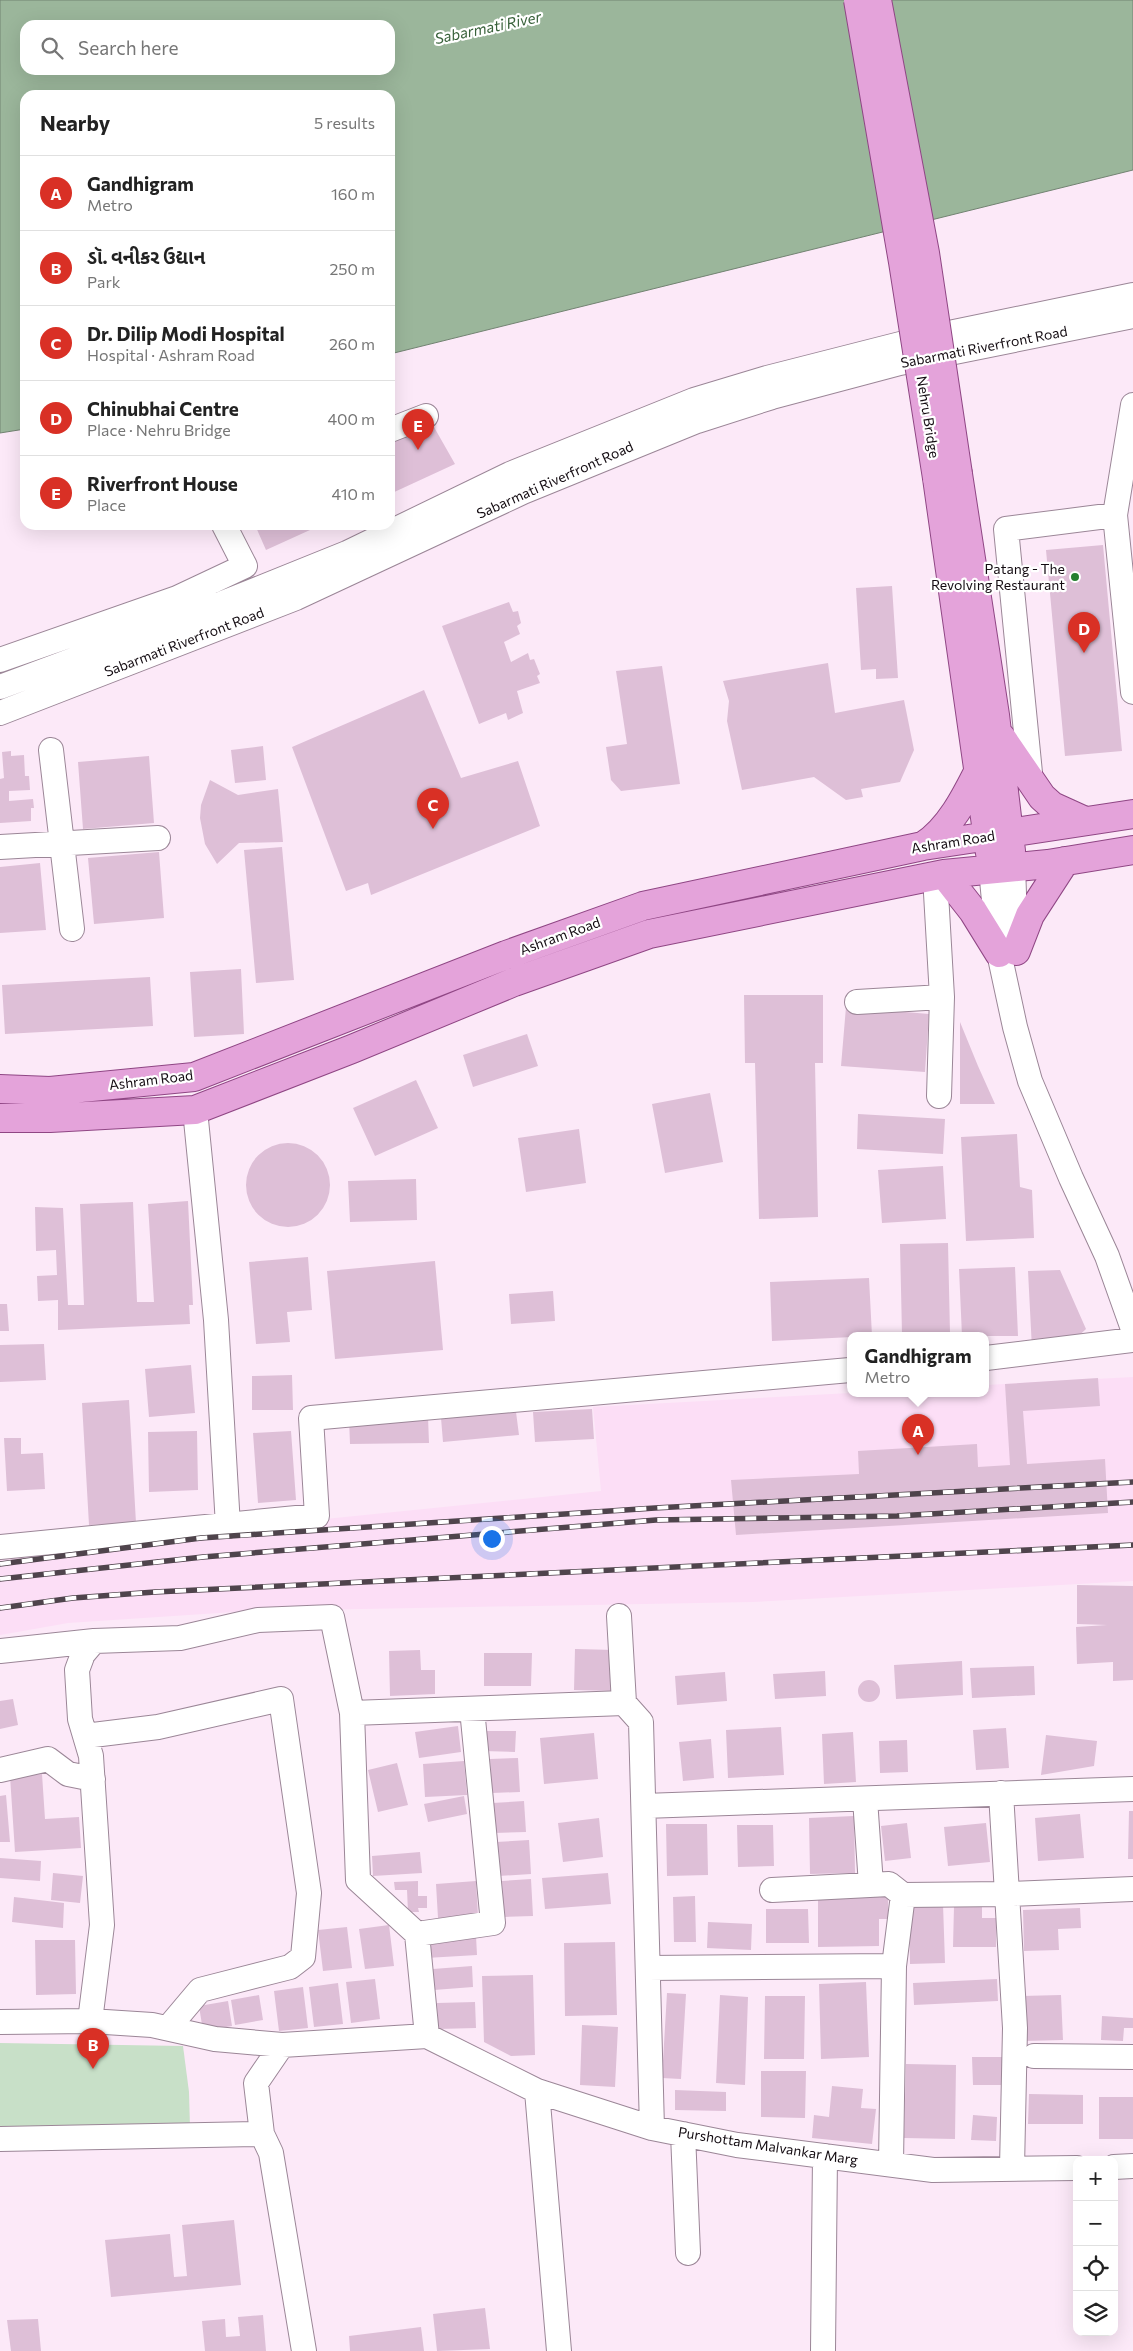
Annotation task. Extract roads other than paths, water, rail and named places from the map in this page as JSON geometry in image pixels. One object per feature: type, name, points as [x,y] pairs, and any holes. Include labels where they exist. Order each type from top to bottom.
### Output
[{"type":"main road","name":"Nehru Bridge","points":[[858,0],[903,262],[948,476],[997,732],[999,834]]},
{"type":"main road","name":"Nehru Bridge","points":[[877,0],[924,253],[980,770],[999,834]]},
{"type":"main road","points":[[997,732],[1031,782],[1052,806],[1085,821]]},
{"type":"main road","points":[[923,846],[936,838],[966,796],[980,770]]},
{"type":"main road","name":"Ashram Road","points":[[0,1089],[50,1091],[194,1077],[506,956],[643,906],[923,846],[1133,814]]},
{"type":"main road","points":[[999,834],[1002,868]]},
{"type":"main road","name":"Ashram Road","points":[[0,1118],[50,1118],[195,1110],[352,1049],[514,982],[649,934],[939,875],[1065,861],[1133,850]]},
{"type":"main road","points":[[939,875],[973,911],[1006,960],[1030,915],[1065,861]]},
{"type":"street","name":"Sabarmati Riverfront Road","points":[[0,713],[296,598],[510,474],[694,400],[767,378],[920,339],[1133,295]]},
{"type":"street","name":"Sabarmati Riverfront Road","points":[[0,687],[183,607],[347,553],[388,545],[697,421],[772,397],[900,363],[1133,316]]},
{"type":"street","points":[[1133,405],[1115,515],[1133,692]]},
{"type":"street","points":[[395,428],[426,416]]},
{"type":"street","points":[[1031,782],[1006,529],[1115,515]]},
{"type":"street","points":[[0,660],[183,607],[245,566],[227,530]]},
{"type":"street","points":[[51,750],[60,844],[72,929]]},
{"type":"street","points":[[0,847],[158,838]]},
{"type":"street","points":[[1002,868],[1006,960],[1015,1027],[1030,1080],[1071,1178],[1107,1256],[1133,1329]]},
{"type":"street","points":[[939,875],[942,998],[939,1096]]},
{"type":"street","points":[[857,1002],[942,998]]},
{"type":"street","points":[[195,1110],[216,1320],[228,1526]]},
{"type":"street","points":[[989,1358],[1133,1340]]},
{"type":"street","points":[[0,1547],[317,1516],[312,1418],[847,1370]]},
{"type":"street","points":[[619,1616],[624,1703],[642,1722],[652,2128]]},
{"type":"street","points":[[0,1651],[94,1641],[180,1638],[258,1620],[332,1617],[352,1713],[358,1880],[417,1934],[427,2036]]},
{"type":"street","points":[[90,2021],[102,1925],[91,1756],[80,1719],[77,1670],[82,1654],[94,1641]]},
{"type":"street","points":[[85,1736],[158,1727],[281,1700],[310,1893],[303,1957],[290,1967],[200,1990],[168,2028]]},
{"type":"street","points":[[352,1713],[624,1703]]},
{"type":"street","points":[[417,1934],[493,1923],[472,1709]]},
{"type":"street","points":[[0,1770],[48,1759],[68,1774],[93,1779]]},
{"type":"street","points":[[644,1806],[1133,1789]]},
{"type":"street","points":[[1001,1793],[1015,2028],[1012,2168]]},
{"type":"street","points":[[864,1799],[871,1885]]},
{"type":"street","points":[[772,1890],[889,1884],[903,1895],[1008,1894],[1133,1889]]},
{"type":"street","points":[[891,2164],[894,1966],[903,1895]]},
{"type":"street","points":[[648,1968],[894,1966]]},
{"type":"street","name":"Purshottam Malvankar Marg","points":[[0,2022],[90,2021],[152,2025],[215,2039],[282,2044],[427,2036],[537,2091],[652,2128],[737,2145],[934,2170],[1073,2168]]},
{"type":"street","points":[[282,2044],[256,2082],[262,2134],[271,2153],[304,2351]]},
{"type":"street","points":[[1034,2056],[1133,2057]]},
{"type":"street","points":[[537,2091],[559,2351]]},
{"type":"street","points":[[0,2139],[262,2134]]},
{"type":"street","points":[[683,2134],[688,2253]]},
{"type":"street","points":[[823,2351],[825,2156]]},
{"type":"street","points":[[1118,2167],[1133,2166]]},
{"type":"water","name":"Sabarmati River","points":[[0,0],[1133,0],[1133,170],[395,353],[395,90],[20,90],[20,430],[0,433]]},
{"type":"railway","points":[[0,1564],[201,1538],[655,1508],[1133,1482]]},
{"type":"railway","points":[[0,1579],[203,1557],[656,1520],[897,1516],[1133,1502]]},
{"type":"railway","points":[[0,1608],[73,1598],[155,1592],[1133,1545]]},
{"type":"place","name":"Riverfront House","points":[[418,450]]},
{"type":"place","name":"Patang - The Revolving Restaurant","points":[[1075,577]]},
{"type":"place","name":"Chinubhai Centre","points":[[1084,653]]},
{"type":"place","name":"Dr. Dilip Modi Hospital","points":[[433,829]]},
{"type":"place","name":"Gandhigram","points":[[918,1455]]},
{"type":"place","name":"ડૉ. વનીકર ઉદ્યાન","points":[[93,2069]]}]
